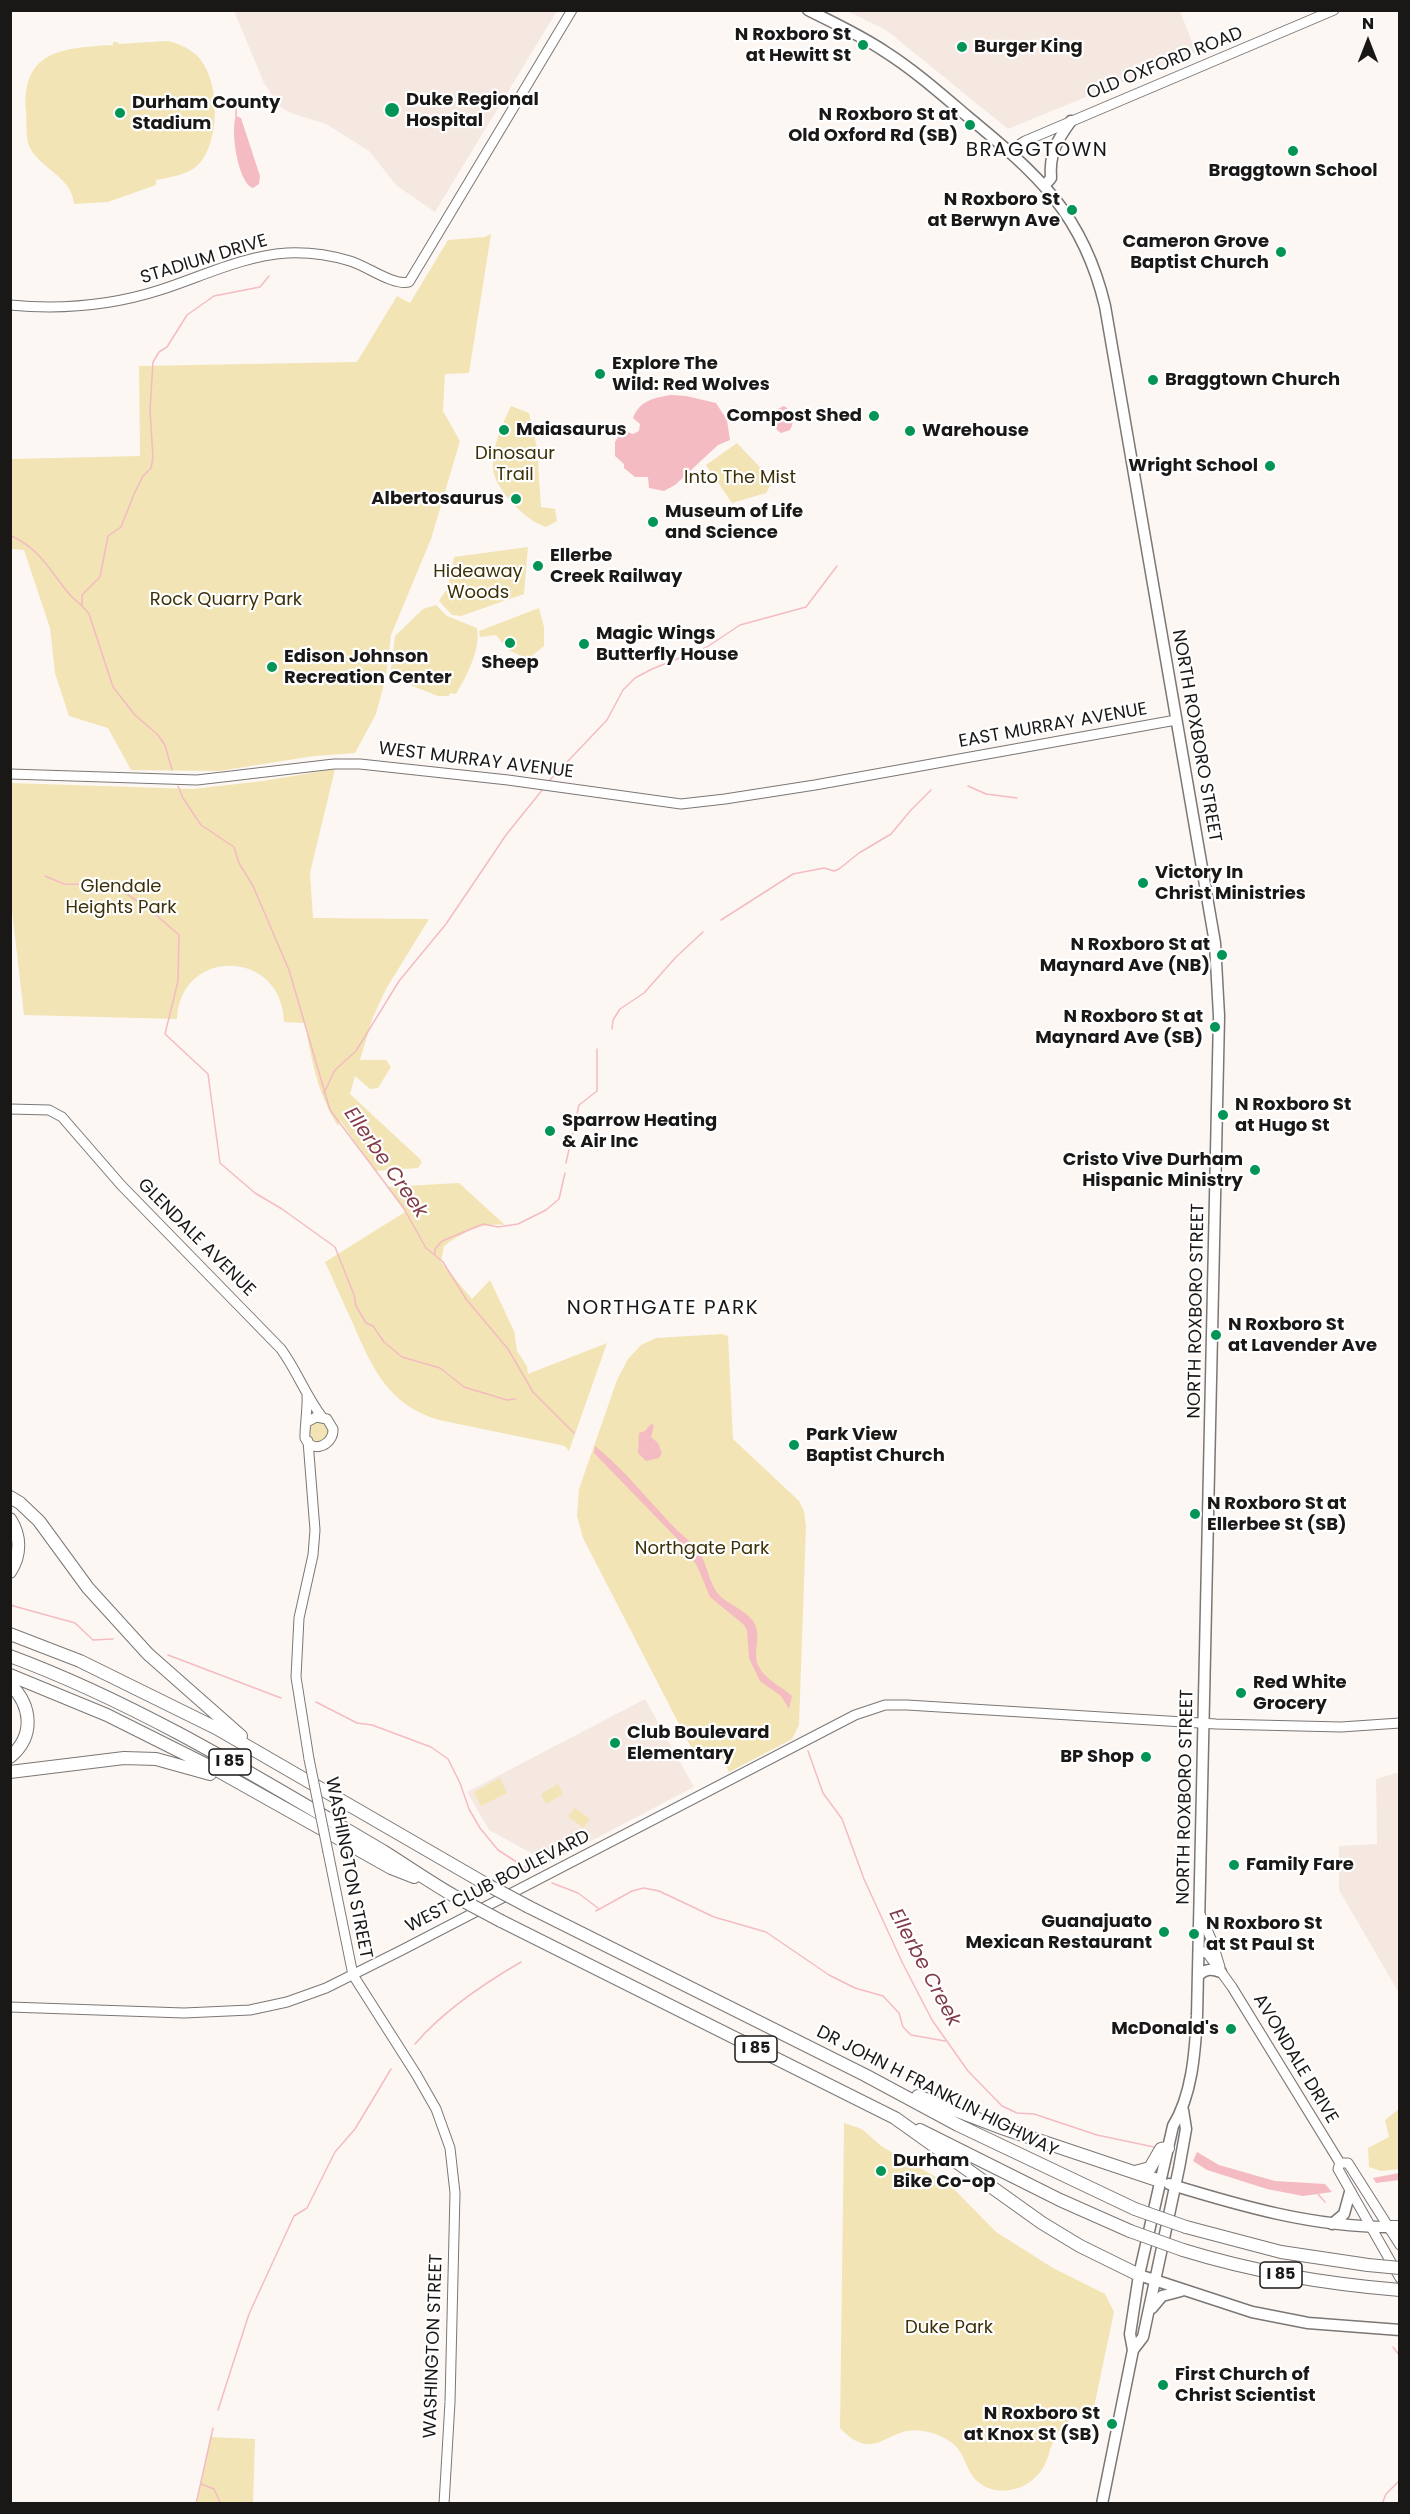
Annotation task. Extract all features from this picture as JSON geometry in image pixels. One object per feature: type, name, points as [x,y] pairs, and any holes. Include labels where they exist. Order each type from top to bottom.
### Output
[{"type":"highway","points":[[10,1497],[39,1521],[88,1588],[140,1646],[186,1690],[258,1750]]},
{"type":"highway","points":[[10,1519],[16,1529],[19,1544],[17,1559],[10,1572]]},
{"type":"highway","name":"I 85","points":[[10,1634],[80,1660],[258,1750]]},
{"type":"highway","name":"I 85","points":[[10,1656],[53,1672],[165,1726],[249,1772],[396,1859],[440,1888],[501,1921],[1060,2200],[1183,2250],[1243,2267],[1287,2276],[1400,2290]]},
{"type":"highway","points":[[10,1675],[107,1715],[242,1782],[248,1788]]},
{"type":"highway","points":[[10,1684],[22,1698],[29,1718],[26,1737],[20,1748],[10,1757]]},
{"type":"highway","name":"DR JOHN H FRANKLIN HIGHWAY","points":[[258,1750],[529,1907],[864,2075],[958,2125],[1135,2209],[1186,2227],[1281,2252],[1400,2268]]},
{"type":"highway","points":[[10,1772],[105,1759],[156,1759],[194,1768],[248,1788],[391,1868],[440,1888]]},
{"type":"highway","points":[[864,2075],[999,2127],[1160,2181]]},
{"type":"highway","points":[[895,2118],[1042,2223],[1080,2246],[1138,2275]]},
{"type":"highway","points":[[1135,2172],[1150,2168],[1161,2149],[1168,2148]]},
{"type":"main road","name":"NORTH ROXBORO STREET","points":[[808,10],[860,36],[901,62],[1009,151],[1045,185],[1078,233],[1098,278],[1215,943],[1219,993],[1196,2035],[1183,2110],[1186,2129],[1175,2186],[1143,2337],[1133,2350]]},
{"type":"main road","points":[[1045,185],[1051,178],[1050,162],[1053,147],[1071,121]]},
{"type":"main road","points":[[1198,1976],[1203,1970],[1212,1969],[1221,1972]]},
{"type":"main road","name":"NORTH ROXBORO STREET","points":[[1102,2504],[1133,2350],[1130,2334],[1138,2275],[1173,2126],[1183,2110]]},
{"type":"main road","points":[[1160,2181],[1264,2212],[1332,2224],[1394,2227]]},
{"type":"main road","points":[[1332,2224],[1344,2214],[1350,2192]]},
{"type":"main road","points":[[1138,2275],[1232,2307],[1308,2323],[1400,2330]]},
{"type":"main road","points":[[1149,2313],[1162,2296],[1185,2291]]},
{"type":"street","name":"STADIUM DRIVE","points":[[10,305],[63,308],[117,302],[159,291],[249,260],[287,253],[308,253],[338,258],[403,284],[409,282],[572,10]]},
{"type":"street","name":"OLD OXFORD ROAD","points":[[1009,151],[1021,142],[1334,10]]},
{"type":"street","name":"EAST MURRAY AVENUE","points":[[935,764],[1176,720]]},
{"type":"street","name":"WEST MURRAY AVENUE","points":[[10,774],[197,780],[334,764],[360,764],[508,780],[681,804],[725,800],[935,764]]},
{"type":"street","name":"GLENDALE AVENUE","points":[[10,1109],[44,1109],[54,1112],[65,1121],[121,1185],[281,1349],[322,1417]]},
{"type":"street","name":"GLENDALE AVENUE","points":[[307,1394],[307,1422]]},
{"type":"street","points":[[310,1468],[323,1446],[331,1440],[334,1432],[330,1422],[322,1417],[313,1418],[307,1422],[304,1431],[308,1441],[314,1446],[323,1446]]},
{"type":"street","name":"WASHINGTON STREET","points":[[308,1441],[315,1545],[299,1618],[296,1657],[298,1694],[352,1975],[432,2099],[443,2126],[453,2164],[455,2193],[451,2391],[444,2504]]},
{"type":"street","name":"WEST CLUB BOULEVARD","points":[[10,2007],[229,2012],[287,2002],[326,1988],[352,1975],[871,1708],[891,1705],[1204,1723],[1341,1727],[1400,1723]]},
{"type":"street","name":"AVONDALE DRIVE","points":[[1200,1914],[1212,1941],[1221,1972]]},
{"type":"street","name":"AVONDALE DRIVE","points":[[1199,1950],[1208,1954],[1221,1972],[1340,2163]]},
{"type":"street","name":"AVONDALE DRIVE","points":[[1340,2163],[1338,2169],[1400,2278]]},
{"type":"street","name":"AVONDALE DRIVE","points":[[1340,2163],[1347,2163],[1394,2227],[1400,2245]]},
{"type":"shaded area","name":"Duke Regional Hospital","points":[[234,11],[557,11],[435,212],[397,186],[369,151],[326,124],[280,107],[264,83]]},
{"type":"shaded area","points":[[847,11],[1180,11],[1196,52],[1008,129],[886,30]]},
{"type":"shaded area","points":[[236,116],[241,118],[260,176],[259,184],[253,188],[243,177],[239,167],[234,133]]},
{"type":"shaded area","points":[[671,395],[716,403],[727,420],[730,440],[718,445],[675,485],[664,491],[649,488],[648,477],[635,477],[624,468],[624,464],[615,456],[615,442],[622,430],[633,434],[639,431],[640,424],[633,418],[640,407],[653,399]]},
{"type":"shaded area","points":[[784,406],[791,413],[792,423],[790,430],[781,433],[775,426],[773,417],[775,410]]},
{"type":"shaded area","points":[[651,1424],[654,1425],[651,1437],[658,1443],[662,1453],[659,1458],[646,1461],[638,1453],[639,1433],[645,1431]]},
{"type":"shaded area","points":[[595,1446],[626,1474],[698,1550],[720,1596],[753,1621],[757,1632],[756,1659],[758,1665],[769,1679],[792,1696],[789,1709],[781,1696],[760,1681],[749,1658],[747,1630],[743,1624],[710,1597],[687,1549],[594,1453]]},
{"type":"shaded area","name":"Club Boulevard Elementary","points":[[645,1699],[694,1787],[549,1863],[489,1830],[467,1792]]},
{"type":"shaded area","points":[[1400,1772],[1399,1993],[1339,1890],[1339,1846],[1377,1844],[1376,1779]]},
{"type":"shaded area","points":[[1197,2152],[1219,2165],[1275,2181],[1325,2184],[1332,2192],[1303,2196],[1267,2189],[1207,2170],[1193,2161]]},
{"type":"shaded area","points":[[1399,2173],[1399,2180],[1376,2183],[1373,2178]]},
{"type":"green space","name":"Durham County Stadium","points":[[168,41],[193,52],[207,69],[215,112],[211,141],[206,154],[195,168],[179,175],[156,180],[156,185],[108,202],[74,204],[68,187],[35,156],[28,144],[26,91],[31,75],[38,64],[49,56],[63,51],[113,45],[113,42],[118,42],[118,44]]},
{"type":"green space","name":"Rock Quarry Park","points":[[491,234],[469,373],[445,374],[443,411],[460,441],[431,539],[391,635],[386,676],[376,714],[355,753],[314,756],[219,771],[131,770],[108,728],[69,716],[55,673],[50,628],[24,550],[11,549],[11,459],[140,456],[139,366],[357,362],[397,296],[410,303],[448,240],[485,237]]},
{"type":"green space","name":"Dinosaur Trail","points":[[511,406],[529,413],[537,448],[541,507],[555,509],[557,521],[546,527],[529,518],[512,503],[495,476],[493,460],[496,444]]},
{"type":"green space","name":"Into The Mist","points":[[737,443],[773,481],[766,493],[732,503],[706,465]]},
{"type":"green space","name":"Hideaway Woods","points":[[528,547],[524,594],[461,616],[452,615],[439,601],[448,587],[454,557]]},
{"type":"green space","points":[[436,605],[447,616],[477,628],[477,644],[469,670],[456,694],[450,693],[449,696],[438,696],[390,677],[395,636],[423,609]]},
{"type":"green space","points":[[539,608],[544,627],[544,646],[528,659],[508,650],[496,635],[480,637],[479,631]]},
{"type":"green space","name":"Glendale Heights Park","points":[[335,769],[310,873],[313,918],[429,919],[386,989],[373,1017],[360,1060],[386,1060],[391,1067],[378,1088],[370,1089],[355,1076],[350,1094],[420,1159],[422,1162],[418,1168],[375,1171],[340,1120],[338,1126],[325,1101],[313,1064],[305,1023],[284,1022],[279,998],[267,980],[250,970],[231,966],[212,969],[195,979],[182,995],[177,1019],[24,1015],[11,902],[11,783],[193,789],[263,781]]},
{"type":"green space","name":"Northgate Park","points":[[459,1183],[505,1225],[480,1227],[458,1237],[444,1246],[441,1262],[472,1299],[490,1280],[514,1331],[517,1351],[527,1366],[528,1374],[607,1343],[569,1451],[565,1446],[439,1420],[407,1405],[395,1395],[376,1371],[325,1262],[405,1212],[387,1187]]},
{"type":"green space","name":"Northgate Park","points":[[722,1334],[728,1336],[733,1439],[799,1501],[804,1511],[806,1526],[799,1725],[792,1739],[729,1772],[721,1755],[696,1757],[583,1538],[577,1516],[579,1489],[617,1380],[628,1359],[641,1345],[656,1338]]},
{"type":"green space","points":[[323,1420],[331,1434],[321,1444],[310,1441],[306,1429],[311,1422]]},
{"type":"green space","points":[[500,1778],[507,1793],[481,1806],[474,1792]]},
{"type":"green space","points":[[558,1784],[563,1794],[546,1804],[541,1794]]},
{"type":"green space","points":[[575,1808],[590,1819],[583,1828],[568,1816]]},
{"type":"green space","points":[[1399,2109],[1399,2169],[1381,2171],[1369,2167],[1368,2148],[1389,2137],[1385,2120]]},
{"type":"green space","name":"Duke Park","points":[[844,2123],[862,2129],[881,2146],[950,2185],[996,2232],[1053,2268],[1105,2294],[1114,2312],[1094,2407],[1079,2414],[1062,2428],[1053,2442],[1043,2468],[1027,2484],[1000,2491],[982,2485],[972,2475],[956,2446],[933,2433],[911,2430],[873,2444],[863,2444],[852,2439],[840,2428]]},
{"type":"green space","points":[[211,2437],[255,2439],[253,2503],[197,2503]]},
{"type":"waterway","points":[[230,97],[236,101],[236,117]]},
{"type":"waterway","points":[[82,605],[82,595],[100,577],[108,536],[121,527],[143,476],[151,468],[153,458],[150,410],[153,362],[159,352],[167,347],[187,315],[214,296],[260,287],[269,276]]},
{"type":"waterway","name":"Ellerbe Creek","points":[[10,535],[35,552],[68,593],[89,614],[113,687],[135,715],[158,735],[165,745],[172,770]]},
{"type":"waterway","points":[[549,781],[607,720],[623,690],[635,678],[707,647],[740,625],[806,607],[837,566]]},
{"type":"waterway","name":"Ellerbe Creek","points":[[178,786],[201,825],[234,847],[239,863],[253,886],[289,970],[330,1110],[403,1207],[426,1248],[443,1262],[466,1299],[508,1349],[533,1392],[574,1433]]},
{"type":"waterway","points":[[968,786],[986,794],[1017,798]]},
{"type":"waterway","points":[[324,1093],[335,1070],[356,1051],[399,981],[446,924],[506,835],[543,789]]},
{"type":"waterway","points":[[721,920],[793,874],[824,868],[834,871],[839,869],[859,853],[891,834],[931,790]]},
{"type":"waterway","points":[[45,876],[64,884],[113,885],[148,908],[179,935],[178,981],[165,1034],[208,1074],[220,1163],[255,1193],[282,1209],[335,1247],[354,1295],[356,1306],[366,1323],[373,1326],[384,1342],[402,1357],[440,1368],[464,1387],[507,1400],[515,1399]]},
{"type":"waterway","points":[[612,1029],[613,1020],[620,1009],[644,993],[676,957],[703,932]]},
{"type":"waterway","points":[[566,1163],[579,1105],[597,1091],[597,1049]]},
{"type":"waterway","points":[[435,1255],[435,1249],[442,1241],[483,1224],[498,1227],[518,1224],[546,1210],[559,1199],[565,1173]]},
{"type":"waterway","points":[[10,1605],[75,1623],[93,1640],[113,1639]]},
{"type":"waterway","points":[[168,1655],[281,1698]]},
{"type":"waterway","points":[[316,1702],[357,1723],[372,1725],[431,1747],[448,1759],[469,1809],[480,1828],[498,1850],[529,1870]]},
{"type":"waterway","name":"Ellerbe Creek","points":[[808,1751],[823,1793],[842,1819],[864,1879],[902,1962],[932,2020],[968,2071],[1002,2106],[1017,2113],[1034,2114],[1097,2135],[1154,2147]]},
{"type":"waterway","points":[[552,1883],[578,1893],[598,1908]]},
{"type":"waterway","points":[[596,1911],[632,1891],[644,1888],[659,1891],[714,1917],[766,1932],[829,1975],[855,1988],[883,1996],[899,2013],[903,2027],[911,2035],[945,2041]]},
{"type":"waterway","points":[[415,2044],[438,2020],[465,1999],[492,1979],[521,1962]]},
{"type":"waterway","points":[[218,2410],[249,2314],[294,2216],[307,2208],[335,2152],[355,2129],[391,2069]]},
{"type":"waterway","points":[[1318,2194],[1325,2202]]},
{"type":"waterway","points":[[1393,2347],[1400,2356]]},
{"type":"waterway","points":[[196,2504],[213,2428]]},
{"type":"waterway","points":[[1382,2504],[1386,2494],[1400,2480]]},
{"type":"waterway","points":[[201,2484],[214,2489],[221,2504]]},
{"type":"place","name":"N Roxboro St at Hewitt St","points":[[863,45]]},
{"type":"place","name":"Burger King","points":[[962,47]]},
{"type":"place","name":"Duke Regional Hospital","points":[[392,110]]},
{"type":"place","name":"Durham County Stadium","points":[[120,113]]},
{"type":"place","name":"N Roxboro St at Old Oxford Rd (SB)","points":[[970,125]]},
{"type":"place","name":"Braggtown School","points":[[1293,151]]},
{"type":"place","name":"N Roxboro St at Berwyn Ave","points":[[1072,210]]},
{"type":"place","name":"Cameron Grove Baptist Church","points":[[1281,252]]},
{"type":"place","name":"Explore The Wild: Red Wolves","points":[[600,374]]},
{"type":"place","name":"Braggtown Church","points":[[1153,380]]},
{"type":"place","name":"Compost Shed","points":[[874,416]]},
{"type":"place","name":"Maiasaurus","points":[[504,430]]},
{"type":"place","name":"Warehouse","points":[[910,431]]},
{"type":"place","name":"Wright School","points":[[1270,466]]},
{"type":"place","name":"Albertosaurus","points":[[516,499]]},
{"type":"place","name":"Museum of Life and Science","points":[[653,522]]},
{"type":"place","name":"Ellerbe Creek Railway","points":[[538,566]]},
{"type":"place","name":"Sheep","points":[[510,643]]},
{"type":"place","name":"Magic Wings Butterfly House","points":[[584,644]]},
{"type":"place","name":"Edison Johnson Recreation Center","points":[[272,667]]},
{"type":"place","name":"Victory In Christ Ministries","points":[[1143,883]]},
{"type":"place","name":"N Roxboro St at Maynard Ave (NB)","points":[[1222,955]]},
{"type":"place","name":"N Roxboro St at Maynard Ave (SB)","points":[[1215,1027]]},
{"type":"place","name":"N Roxboro St at Hugo St","points":[[1223,1115]]},
{"type":"place","name":"Sparrow Heating & Air Inc","points":[[550,1131]]},
{"type":"place","name":"Cristo Vive Durham Hispanic Ministry","points":[[1255,1170]]},
{"type":"place","name":"N Roxboro St at Lavender Ave","points":[[1216,1335]]},
{"type":"place","name":"Park View Baptist Church","points":[[794,1445]]},
{"type":"place","name":"N Roxboro St at Ellerbee St (SB)","points":[[1195,1514]]},
{"type":"place","name":"Red White Grocery","points":[[1241,1693]]},
{"type":"place","name":"Club Boulevard Elementary","points":[[615,1743]]},
{"type":"place","name":"BP Shop","points":[[1146,1757]]},
{"type":"place","name":"Family Fare","points":[[1234,1865]]},
{"type":"place","name":"Guanajuato Mexican Restaurant","points":[[1164,1932]]},
{"type":"place","name":"N Roxboro St at St Paul St","points":[[1194,1934]]},
{"type":"place","name":"McDonald's","points":[[1231,2029]]},
{"type":"place","name":"Durham Bike Co-op","points":[[881,2171]]},
{"type":"place","name":"First Church of Christ Scientist","points":[[1163,2385]]},
{"type":"place","name":"N Roxboro St at Knox St (SB)","points":[[1112,2424]]},
{"type":"district","name":"BRAGGTOWN","points":[[1037,151]]},
{"type":"district","name":"NORTHGATE PARK","points":[[663,1309]]}]
